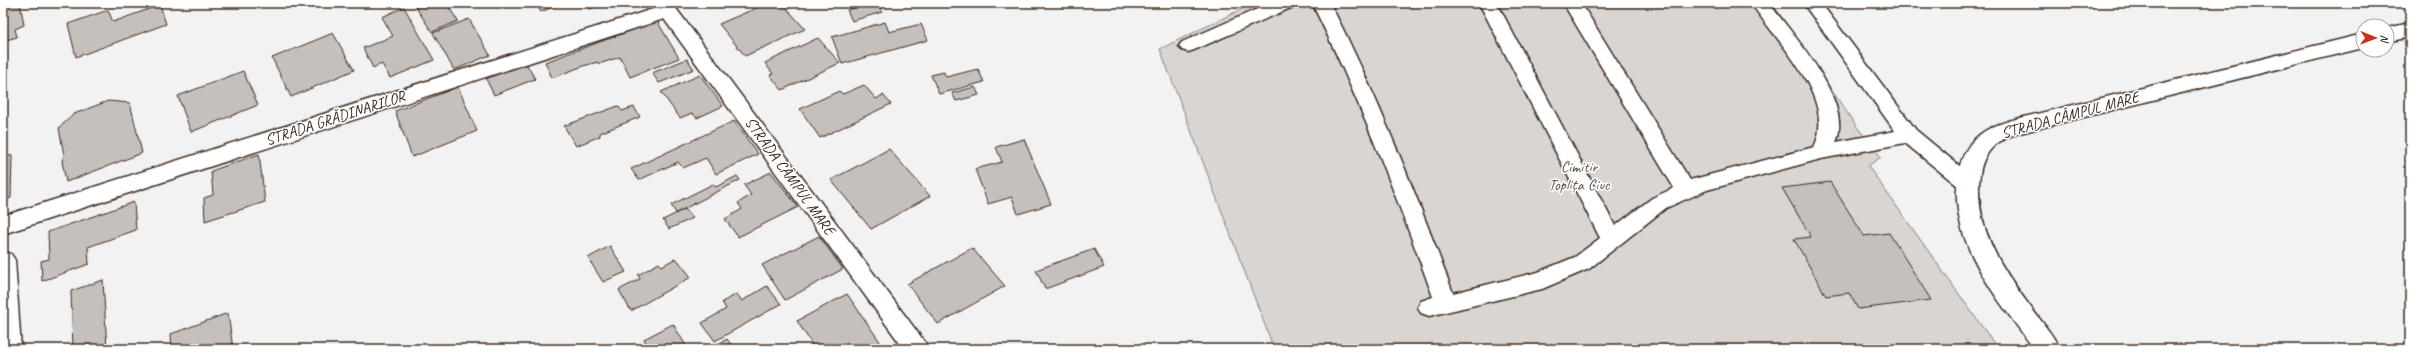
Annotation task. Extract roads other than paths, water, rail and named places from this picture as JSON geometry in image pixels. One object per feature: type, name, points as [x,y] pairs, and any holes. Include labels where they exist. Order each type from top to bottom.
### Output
[{"type":"street","name":"STRADA GRĂDINARILOR","points":[[3,225],[665,7]]},
{"type":"street","name":"STRADA CÂMPUL MARE","points":[[665,7],[918,349]]},
{"type":"street","points":[[2395,33],[2410,30]]},
{"type":"street","name":"STRADA CÂMPUL MARE","points":[[2048,349],[1997,278],[1980,248],[1967,206],[1966,182],[1978,150],[1989,137],[2010,129],[2355,43]]},
{"type":"street","points":[[3,260],[9,349]]},
{"type":"lane","points":[[1188,46],[1287,3]]},
{"type":"lane","points":[[1321,3],[1339,38],[1407,196],[1438,305],[1542,280],[1582,263],[1659,203],[1701,184],[1820,152],[1909,135]]},
{"type":"lane","points":[[1488,3],[1612,241]]},
{"type":"lane","points":[[1572,3],[1686,191]]},
{"type":"lane","points":[[1760,3],[1820,87],[1829,121],[1829,134],[1820,152]]},
{"type":"lane","points":[[1812,3],[1909,135],[1966,182]]},
{"type":"park label","name":"Cimitir Toplița Ciuc","points":[[1579,176]]}]
